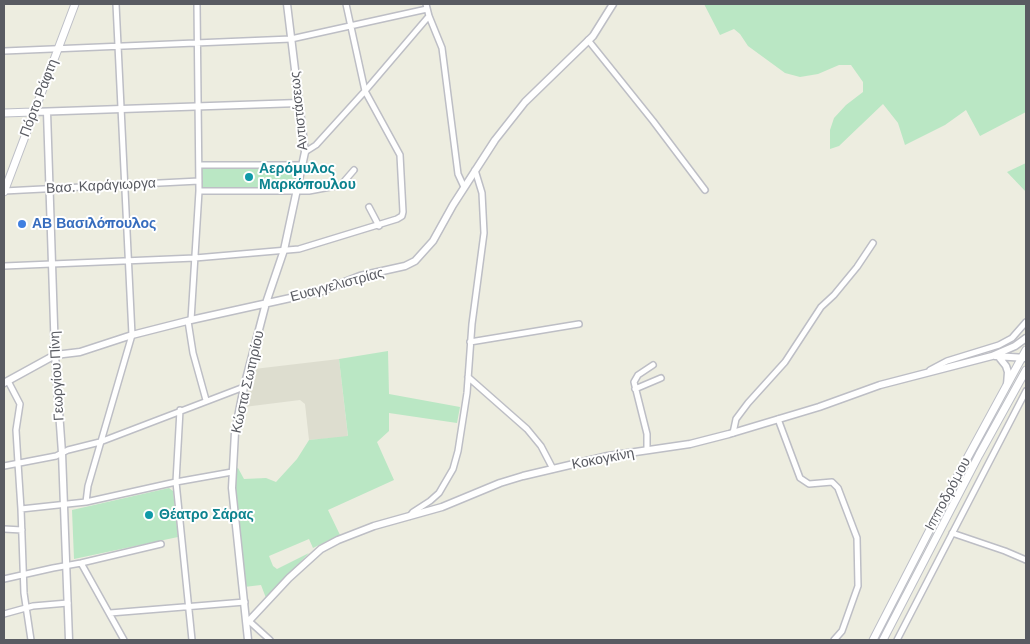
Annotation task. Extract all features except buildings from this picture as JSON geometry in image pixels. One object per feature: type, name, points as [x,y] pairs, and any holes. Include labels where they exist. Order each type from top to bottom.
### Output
[{"type":"main road","name":"Πόρτο Ράφτη","points":[[4,192],[75,4]]},
{"type":"main road","points":[[4,113],[33,112]]},
{"type":"main road","name":"Ιπποδρόμου","points":[[873,640],[954,483],[1007,385],[1024,358],[1026,350]]},
{"type":"main road","name":"Ιπποδρόμου","points":[[883,640],[979,455],[1026,370]]},
{"type":"street","points":[[86,502],[88,486],[100,442],[132,335],[116,4]]},
{"type":"street","points":[[197,4],[199,191],[189,320],[193,353],[206,400]]},
{"type":"street","name":"Αντιστάσεως","points":[[266,303],[284,250],[305,152],[287,4]]},
{"type":"street","points":[[4,266],[195,258],[299,249],[379,226],[402,216],[400,155],[365,91],[346,4]]},
{"type":"street","name":"Ευαγγελιστρίας","points":[[6,382],[55,355],[86,350],[132,335],[189,320],[322,291],[360,276],[405,266],[415,261],[430,246],[494,140],[525,102],[588,40],[613,4]]},
{"type":"street","points":[[4,51],[291,39],[350,27],[427,7],[428,16],[442,48],[458,174],[464,188]]},
{"type":"street","points":[[305,152],[316,145],[365,91],[428,16]]},
{"type":"street","points":[[588,40],[705,190]]},
{"type":"street","points":[[33,112],[299,103]]},
{"type":"street","name":"Γεωργίου Πίνη","points":[[46,112],[55,355],[62,453],[69,640]]},
{"type":"street","points":[[199,165],[303,165]]},
{"type":"street","points":[[199,191],[309,191],[341,185],[354,170]]},
{"type":"street","points":[[409,517],[413,512],[440,493],[453,469],[458,451],[484,233],[482,193],[475,170]]},
{"type":"street","name":"Βασ. Καράγιωργα","points":[[4,192],[199,181]]},
{"type":"street","points":[[369,208],[379,226]]},
{"type":"street","points":[[733,433],[736,419],[757,391],[784,362],[821,307],[834,295],[857,267],[873,243]]},
{"type":"street","name":"Κώστα Σωτηρίου","points":[[248,640],[248,622],[234,505],[232,472],[235,432],[244,387],[266,303]]},
{"type":"street","points":[[925,373],[947,361],[999,345],[1012,338],[1026,322]]},
{"type":"street","points":[[470,342],[579,324]]},
{"type":"street","points":[[995,356],[1026,338]]},
{"type":"street","points":[[1006,350],[1026,350]]},
{"type":"street","points":[[995,356],[1024,358]]},
{"type":"street","points":[[995,356],[1006,366],[1007,385]]},
{"type":"street","name":"Κοκογκίνη","points":[[248,622],[289,578],[320,549],[374,526],[442,507],[500,483],[608,456],[703,441],[827,404],[880,385],[995,356]]},
{"type":"street","points":[[647,450],[646,434],[635,388],[635,378],[654,365]]},
{"type":"street","points":[[1020,382],[1026,376]]},
{"type":"street","points":[[468,377],[527,429],[541,446],[554,469]]},
{"type":"street","points":[[635,388],[661,378]]},
{"type":"street","points":[[6,382],[20,404],[16,430],[23,574],[30,640]]},
{"type":"street","points":[[4,466],[56,456],[68,450],[100,442],[244,387]]},
{"type":"street","points":[[897,640],[1026,391]]},
{"type":"street","points":[[180,410],[176,482],[192,640]]},
{"type":"street","points":[[778,419],[800,478],[809,484],[832,482],[838,488],[857,538],[858,586],[842,631],[834,640]]},
{"type":"street","points":[[21,509],[86,502],[232,472]]},
{"type":"street","points":[[4,529],[22,530]]},
{"type":"street","points":[[952,533],[1026,560]]},
{"type":"street","points":[[4,579],[161,544]]},
{"type":"street","points":[[81,563],[124,640]]},
{"type":"street","points":[[110,613],[188,605],[245,602]]},
{"type":"street","points":[[4,614],[27,608],[68,604]]},
{"type":"street","points":[[248,622],[270,640]]},
{"type":"shaded area","points":[[339,359],[348,437],[309,440],[305,404],[300,400],[244,407],[254,369]]},
{"type":"green space","points":[[704,4],[1026,4],[1026,112],[980,136],[966,110],[945,125],[905,145],[898,123],[883,104],[839,146],[830,149],[830,130],[834,118],[846,105],[863,92],[863,82],[851,65],[839,65],[818,74],[800,77],[785,73],[748,46],[734,29],[720,35]]},
{"type":"green space","points":[[1026,163],[1026,192],[1007,172]]},
{"type":"green space","points":[[202,167],[297,167],[293,189],[202,189]]},
{"type":"green space","points":[[388,351],[389,394],[460,407],[457,423],[389,413],[389,431],[377,442],[394,480],[328,510],[340,535],[313,548],[309,539],[269,556],[273,566],[277,569],[309,553],[266,598],[261,585],[244,587],[234,489],[234,470],[238,468],[244,479],[266,478],[276,482],[297,459],[309,440],[348,436],[339,359]]},
{"type":"green space","points":[[169,488],[173,491],[178,537],[74,559],[72,510]]},
{"type":"place","name":"Αερόμυλος Μαρκόπουλου","points":[[249,177]]},
{"type":"place","name":"ΑΒ Βασιλόπουλος","points":[[22,224]]},
{"type":"place","name":"Θέατρο Σάρας","points":[[149,515]]}]
